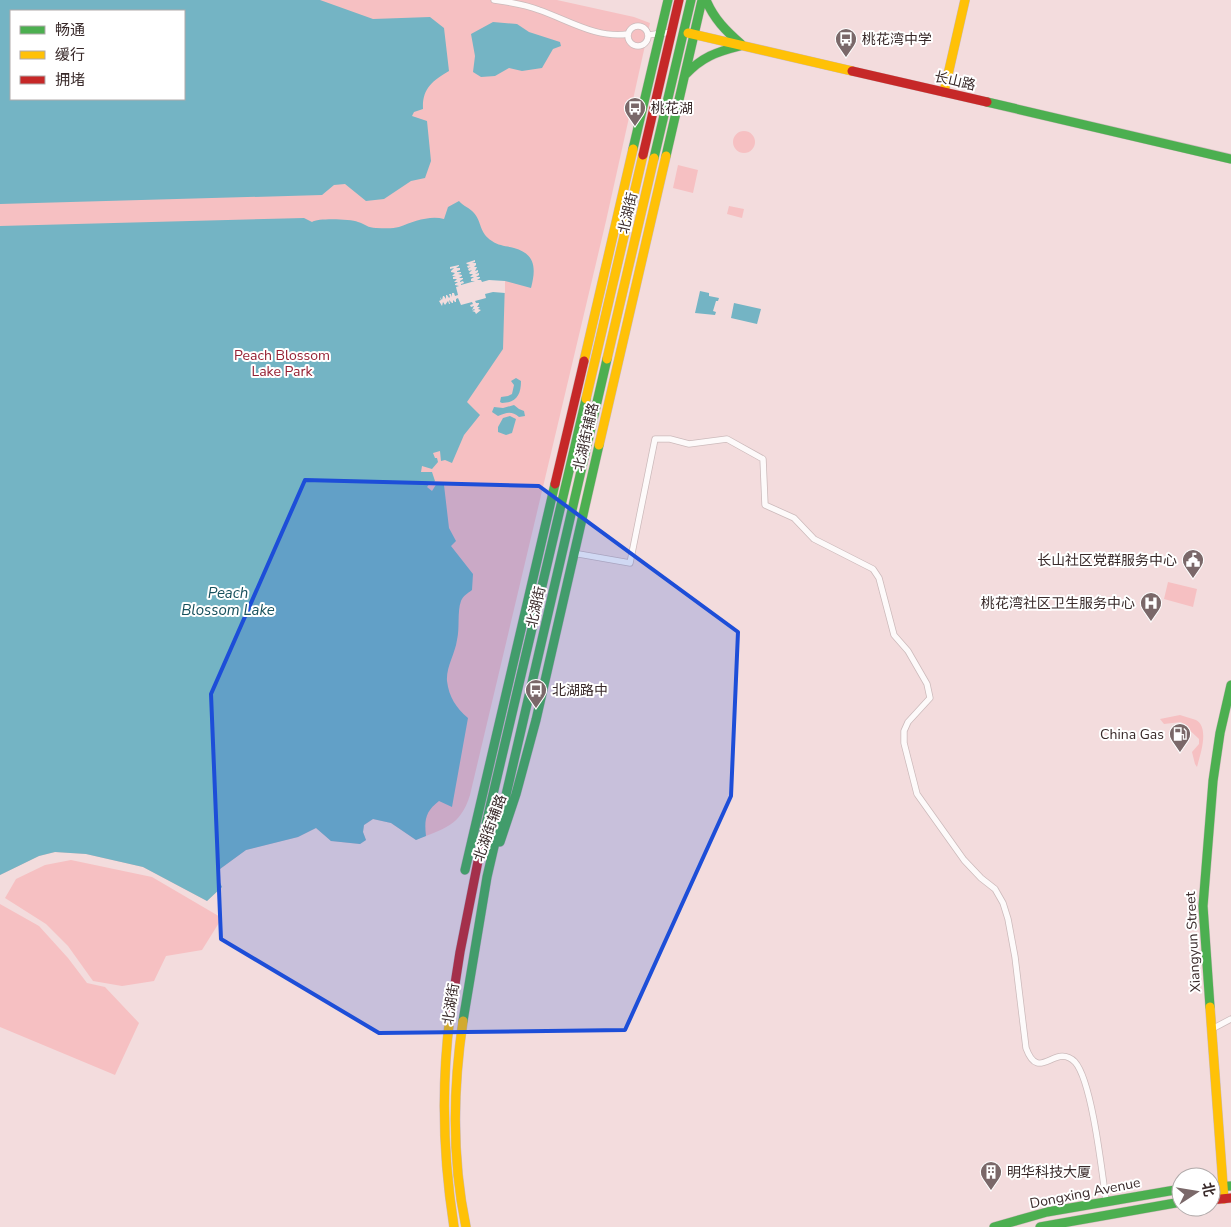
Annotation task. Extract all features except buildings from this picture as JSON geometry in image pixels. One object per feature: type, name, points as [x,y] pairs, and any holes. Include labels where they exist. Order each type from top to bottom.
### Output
[{"type":"main road","name":"北湖街辅路","points":[[465,870],[668,0]]},
{"type":"main road","name":"北湖街","points":[[454,1227],[450,1204],[444,1133],[445,1064],[454,987],[474,877],[679,0]]},
{"type":"main road","name":"北湖街","points":[[466,1227],[457,1154],[456,1079],[462,1020],[486,877],[691,0]]},
{"type":"main road","name":"北湖街辅路","points":[[486,877],[516,798],[540,702],[684,76],[704,0]]},
{"type":"main road","points":[[704,0],[718,24],[743,46]]},
{"type":"main road","points":[[944,92],[965,0]]},
{"type":"main road","name":"长山路","points":[[672,32],[694,34],[1231,159]]},
{"type":"main road","points":[[684,76],[698,61],[714,53],[743,46]]},
{"type":"main road","points":[[645,200],[655,203]]},
{"type":"main road","points":[[580,476],[590,479]]},
{"type":"main road","points":[[554,590],[564,593]]},
{"type":"main road","name":"Xiangyun Street","points":[[1227,1199],[1203,906],[1213,781],[1220,733],[1231,687]]},
{"type":"main road","name":"Dongxing Avenue","points":[[994,1227],[1047,1212],[1171,1191]]},
{"type":"main road","name":"Dongxing Avenue","points":[[1040,1227],[1171,1204]]},
{"type":"street","points":[[494,0],[516,3],[539,10],[583,29],[616,36],[628,34],[633,27],[640,26],[645,29],[648,35],[645,43],[637,46],[630,40],[628,34]]},
{"type":"street","points":[[648,35],[672,32]]},
{"type":"street","points":[[573,554],[630,563],[655,439],[670,439],[690,444],[727,439],[763,459],[765,505],[794,518],[814,539],[874,569],[879,578],[894,635],[908,651],[927,684],[930,698],[908,722],[904,731],[904,743],[918,794],[964,860],[981,878],[995,889],[1003,903],[1015,958],[1028,1054],[1033,1062],[1038,1064],[1059,1056],[1069,1057],[1076,1064],[1088,1088],[1106,1201]]},
{"type":"street","points":[[1212,1029],[1231,1019]]},
{"type":"highlighted area","points":[[305,480],[539,486],[738,632],[731,796],[625,1030],[379,1033],[221,939],[211,694]]},
{"type":"green space","name":"Peach Blossom Lake","points":[[0,0],[557,0],[634,17],[650,23],[606,221],[470,795],[461,814],[450,825],[416,840],[391,823],[373,819],[364,825],[363,832],[366,840],[360,844],[331,841],[316,828],[298,837],[246,850],[220,869],[218,879],[222,887],[207,901],[143,867],[86,854],[55,852],[39,856],[0,875]]},
{"type":"green space","points":[[744,131],[752,134],[755,142],[752,150],[744,153],[736,150],[733,142],[736,134]]},
{"type":"green space","points":[[678,165],[698,170],[693,193],[673,188]]},
{"type":"green space","points":[[729,206],[744,209],[742,218],[727,214]]},
{"type":"green space","points":[[1168,582],[1197,589],[1193,607],[1164,599]]},
{"type":"green space","points":[[1180,715],[1196,720],[1202,729],[1203,742],[1197,767],[1192,752],[1199,744],[1199,739],[1181,722],[1164,724],[1160,719]]},
{"type":"green space","points":[[71,860],[152,877],[222,918],[202,950],[166,956],[154,981],[122,986],[93,981],[68,946],[46,924],[5,898],[16,879],[45,865]]},
{"type":"green space","points":[[0,904],[39,926],[68,958],[87,983],[105,987],[139,1023],[115,1075],[0,1027]]},
{"type":"water","points":[[0,0],[320,0],[373,19],[430,17],[444,28],[449,71],[429,86],[424,96],[423,109],[414,112],[412,116],[427,121],[431,161],[425,178],[411,181],[384,199],[366,201],[345,184],[334,185],[322,195],[0,204]]},
{"type":"water","points":[[493,22],[517,24],[529,32],[560,42],[561,46],[553,49],[542,68],[522,71],[509,68],[495,76],[481,77],[473,72],[475,56],[471,34]]},
{"type":"water","name":"Peach Blossom Lake","points":[[459,201],[474,213],[488,238],[497,244],[514,248],[527,254],[533,263],[534,275],[531,288],[505,281],[503,349],[467,402],[480,415],[464,435],[452,463],[445,460],[441,461],[440,451],[433,453],[438,462],[432,469],[422,466],[421,472],[432,472],[435,481],[431,482],[427,487],[432,491],[437,483],[444,485],[449,528],[456,541],[451,546],[473,574],[472,590],[461,601],[458,635],[447,676],[451,697],[468,718],[452,807],[439,801],[427,816],[425,825],[426,836],[416,840],[391,823],[373,819],[364,825],[363,832],[366,840],[360,844],[331,841],[316,828],[298,837],[246,850],[220,869],[218,879],[222,887],[207,901],[143,867],[86,854],[55,852],[39,856],[0,875],[0,226],[304,218],[312,222],[342,220],[358,222],[373,228],[390,228],[427,218],[444,219],[448,207]]},
{"type":"water","points":[[700,291],[709,293],[709,296],[719,298],[713,311],[716,312],[715,315],[695,313]]},
{"type":"water","points":[[734,303],[761,309],[757,324],[731,318]]},
{"type":"water","points":[[516,378],[521,381],[517,397],[511,402],[500,402],[501,397],[512,394],[514,385],[511,381]]},
{"type":"water","points":[[514,405],[524,411],[525,416],[519,417],[509,413],[498,416],[492,412],[494,407],[503,408]]},
{"type":"water","points":[[510,416],[516,419],[512,433],[506,435],[498,432],[498,427],[503,418]]},
{"type":"pier","points":[[475,260],[472,263],[476,263],[474,267],[477,267],[475,271],[478,270],[478,272],[475,274],[479,273],[476,277],[480,277],[477,280],[482,282],[489,280],[505,281],[505,293],[493,292],[485,294],[486,298],[475,301],[479,303],[477,307],[480,307],[478,309],[481,310],[476,314],[472,311],[475,310],[472,310],[474,306],[471,307],[470,305],[473,304],[472,302],[461,305],[458,298],[456,302],[453,300],[453,303],[449,300],[450,304],[448,301],[445,305],[443,302],[442,306],[439,301],[441,300],[440,297],[442,300],[443,296],[446,299],[446,295],[449,298],[449,294],[452,297],[452,293],[455,296],[458,295],[456,287],[459,286],[455,284],[458,282],[454,282],[457,279],[453,279],[456,276],[452,276],[455,273],[451,272],[454,268],[450,269],[450,267],[459,265],[456,268],[460,268],[457,272],[461,272],[458,274],[462,276],[459,278],[463,278],[460,282],[463,281],[464,283],[461,285],[475,281],[471,281],[474,277],[470,277],[473,274],[469,273],[472,270],[469,271],[468,269],[471,267],[468,268],[467,266],[470,265],[466,263]]},
{"type":"traffic: fast","points":[[633,149],[668,0]]},
{"type":"traffic: fast","points":[[654,158],[691,0]]},
{"type":"traffic: fast","points":[[666,156],[702,0]]},
{"type":"traffic: fast","points":[[706,0],[721,24],[741,44]]},
{"type":"traffic: fast","points":[[685,75],[710,56],[740,46]]},
{"type":"traffic: fast","points":[[987,102],[1231,159]]},
{"type":"traffic: fast","points":[[463,1021],[487,877],[607,359]]},
{"type":"traffic: fast","points":[[482,841],[586,399]]},
{"type":"traffic: fast","points":[[500,842],[516,794],[536,720],[599,445]]},
{"type":"traffic: fast","points":[[465,870],[555,484]]},
{"type":"traffic: fast","points":[[1210,1007],[1203,906],[1213,781],[1220,733],[1231,685]]},
{"type":"traffic: fast","points":[[1221,1186],[1231,1186]]},
{"type":"traffic: fast","points":[[994,1227],[1047,1212],[1171,1191]]},
{"type":"traffic: fast","points":[[1040,1227],[1171,1204]]},
{"type":"traffic: slow","points":[[944,92],[965,0]]},
{"type":"traffic: slow","points":[[688,33],[852,71]]},
{"type":"traffic: slow","points":[[584,361],[633,149]]},
{"type":"traffic: slow","points":[[586,399],[643,155]]},
{"type":"traffic: slow","points":[[599,445],[666,156]]},
{"type":"traffic: slow","points":[[607,359],[654,158]]},
{"type":"traffic: slow","points":[[1210,1007],[1224,1199]]},
{"type":"traffic: slow","points":[[450,1016],[445,1069],[444,1122],[447,1174],[454,1227]]},
{"type":"traffic: slow","points":[[463,1021],[457,1072],[456,1150],[461,1202],[466,1227]]},
{"type":"traffic: jam","points":[[643,155],[679,0]]},
{"type":"traffic: jam","points":[[852,71],[987,102]]},
{"type":"traffic: jam","points":[[555,484],[584,361]]},
{"type":"traffic: jam","points":[[450,1016],[460,952],[482,841]]},
{"type":"traffic: jam","points":[[1221,1199],[1231,1198]]},
{"type":"place","name":"桃花湾中学","points":[[846,58]]},
{"type":"place","name":"桃花湖","points":[[635,127]]},
{"type":"place","name":"长山社区党群服务中心","points":[[1193,579]]},
{"type":"place","name":"桃花湾社区卫生服务中心","points":[[1151,622]]},
{"type":"place","name":"北湖路中","points":[[536,709]]},
{"type":"place","name":"China Gas","points":[[1180,753]]},
{"type":"place","name":"明华科技大厦","points":[[991,1191]]},
{"type":"park label","name":"Peach Blossom Lake Park","points":[[282,364]]}]
